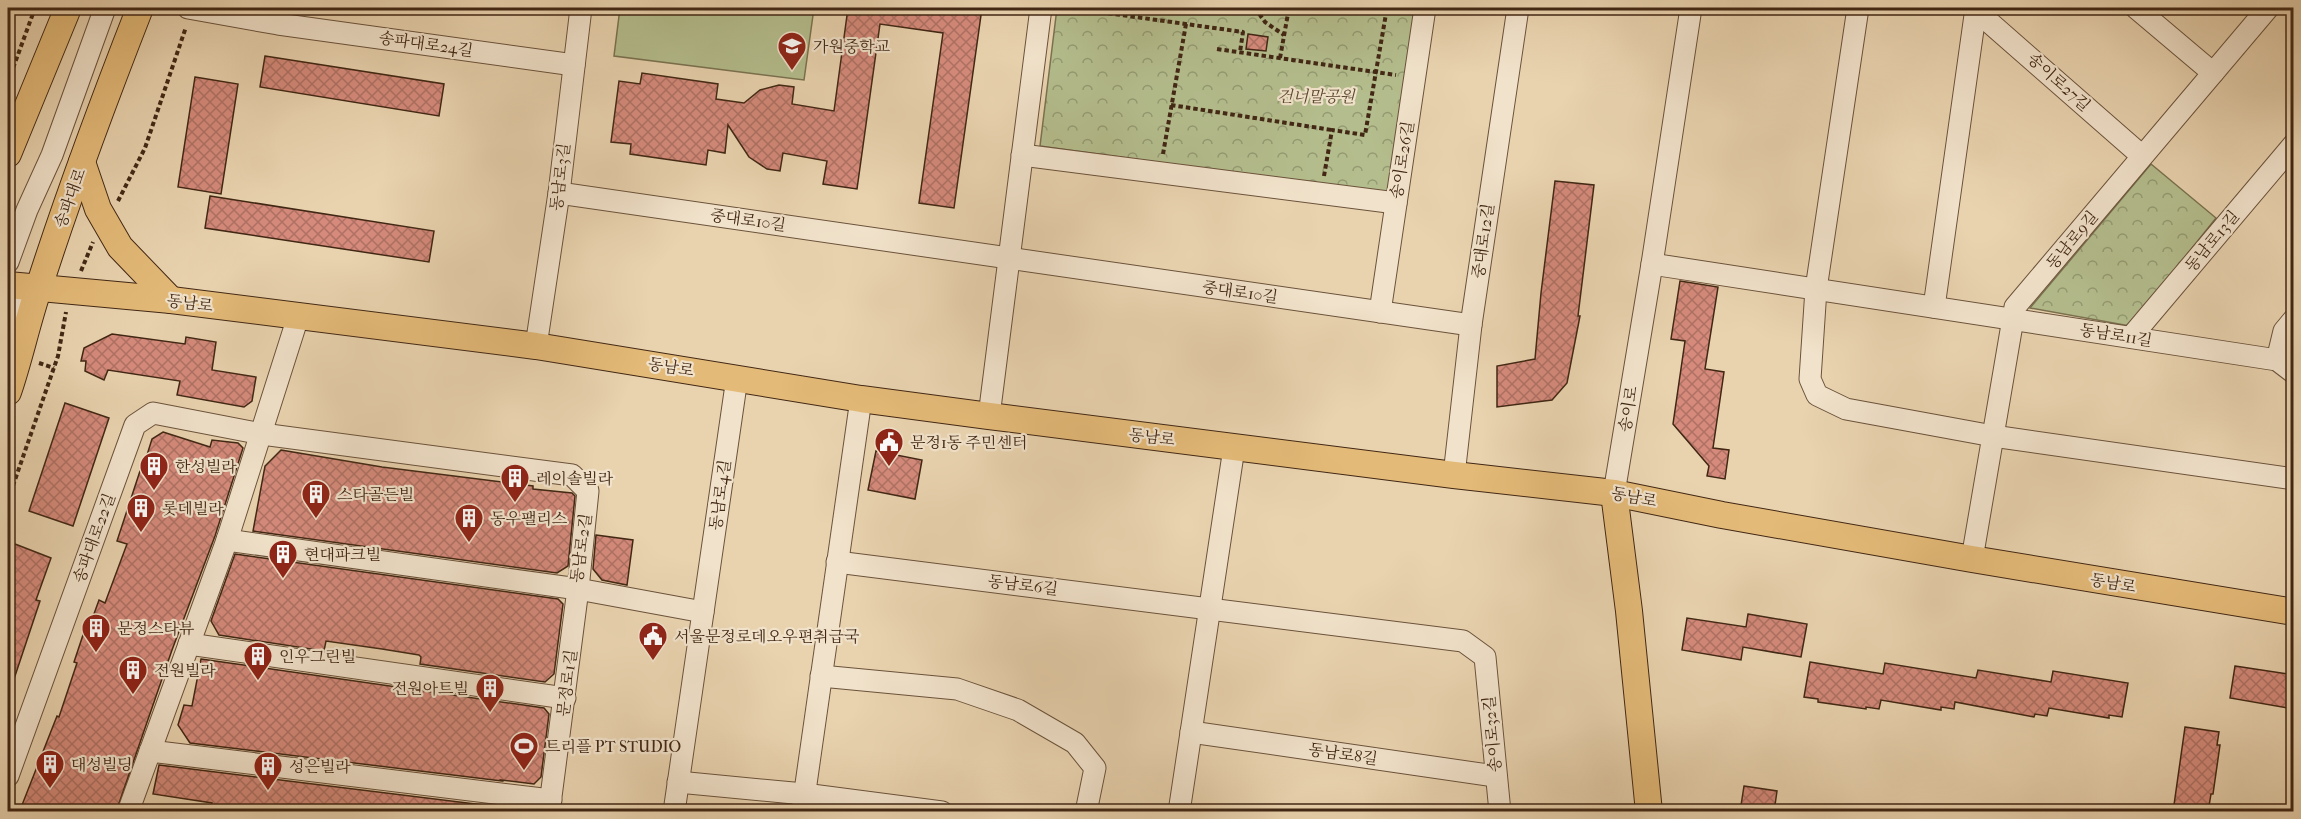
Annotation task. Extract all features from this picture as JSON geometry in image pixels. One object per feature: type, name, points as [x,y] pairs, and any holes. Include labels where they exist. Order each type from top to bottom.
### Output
[{"type":"main road","points":[[8,154],[68,8]]},
{"type":"main road","name":"송파대로","points":[[8,392],[21,356],[38,289],[82,162],[140,8]]},
{"type":"main road","points":[[82,162],[98,209],[120,247],[171,300]]},
{"type":"main road","name":"동남로","points":[[8,285],[171,300],[536,346],[861,399],[1454,475],[1614,493],[1734,517],[1972,559],[2294,612]]},
{"type":"main road","name":"송이로","points":[[1614,493],[1629,611],[1649,812]]},
{"type":"street","points":[[8,262],[27,210],[52,155],[105,8]]},
{"type":"street","name":"송파대로24길","points":[[190,8],[281,16],[574,65]]},
{"type":"street","name":"동남로3길","points":[[536,346],[559,193],[581,8]]},
{"type":"street","points":[[989,416],[1041,8]]},
{"type":"street","name":"송이로26길","points":[[1380,312],[1425,8]]},
{"type":"street","name":"중대로12길","points":[[1454,475],[1471,325],[1518,8]]},
{"type":"street","name":"송이로","points":[[1614,493],[1652,264],[1690,8]]},
{"type":"street","points":[[1858,8],[1816,289],[1810,379],[1817,395],[1846,408],[1993,436],[2294,479]]},
{"type":"street","points":[[1934,307],[1975,8]]},
{"type":"street","name":"송이로27길","points":[[1975,8],[2142,156]]},
{"type":"street","points":[[2136,8],[2212,73]]},
{"type":"street","name":"동남로9길","points":[[1972,559],[2015,307],[2268,8]]},
{"type":"street","name":"동남로13길","points":[[2131,337],[2294,144]]},
{"type":"street","points":[[1022,155],[1396,203]]},
{"type":"street","name":"중대로10길","points":[[559,193],[1471,325]]},
{"type":"street","name":"동남로11길","points":[[1652,264],[2131,337],[2285,366]]},
{"type":"street","points":[[8,315],[38,289]]},
{"type":"street","points":[[129,812],[227,540],[298,317]]},
{"type":"street","points":[[2285,366],[2284,331],[2294,320]]},
{"type":"street","name":"동남로4길","points":[[674,812],[737,378]]},
{"type":"street","points":[[803,803],[861,399]]},
{"type":"street","name":"송파대로22길","points":[[8,776],[135,425],[153,413],[262,434]]},
{"type":"street","name":"동남로2길","points":[[227,540],[579,589],[588,491],[572,475],[262,434]]},
{"type":"street","points":[[1179,812],[1234,447]]},
{"type":"street","name":"동남로6길","points":[[837,562],[1210,609]]},
{"type":"street","points":[[579,589],[703,612]]},
{"type":"street","name":"문정로1길","points":[[550,806],[579,589]]},
{"type":"street","name":"송이로32길","points":[[1210,609],[1462,641],[1485,657],[1500,812]]},
{"type":"street","points":[[189,644],[565,698]]},
{"type":"street","points":[[821,676],[957,688],[1018,710],[1076,743],[1095,768],[1086,812]]},
{"type":"street","name":"동남로8길","points":[[1191,732],[1495,776]]},
{"type":"street","points":[[150,751],[550,806]]},
{"type":"street","points":[[678,782],[803,803],[942,812]]},
{"type":"path","points":[[8,82],[35,8]]},
{"type":"path","points":[[106,224],[145,148],[190,8]]},
{"type":"path","points":[[1071,8],[1243,32],[1240,52]]},
{"type":"path","points":[[1255,8],[1265,22],[1284,35]]},
{"type":"path","points":[[1280,58],[1288,10],[1283,8]]},
{"type":"path","points":[[1171,105],[1365,135],[1387,8]]},
{"type":"path","points":[[1160,172],[1186,24]]},
{"type":"path","points":[[1218,49],[1415,78]]},
{"type":"path","points":[[1322,194],[1332,130]]},
{"type":"path","points":[[8,500],[58,356],[64,320]]},
{"type":"green space","points":[[620,8],[814,8],[804,80],[614,56]]},
{"type":"green space","name":"건너말공원","points":[[1057,8],[1419,8],[1389,194],[1040,146]]},
{"type":"green space","points":[[2151,164],[2216,218],[2130,326],[2030,308]]},
{"type":"building","points":[[848,8],[982,8],[954,208],[919,203],[943,33],[880,24],[857,189],[823,184],[827,161],[783,153],[780,171],[767,169],[749,157],[728,125],[725,153],[708,150],[706,165],[630,154],[631,144],[611,142],[619,81],[640,84],[642,73],[718,84],[716,99],[744,103],[760,90],[779,85],[794,87],[792,104],[834,111]]},
{"type":"building","points":[[1248,34],[1268,37],[1266,51],[1246,49]]},
{"type":"building","points":[[265,56],[444,84],[439,116],[260,87]]},
{"type":"building","points":[[195,77],[238,84],[221,194],[178,187]]},
{"type":"building","points":[[1555,181],[1594,185],[1578,316],[1580,316],[1567,383],[1552,400],[1497,407],[1497,366],[1535,359]]},
{"type":"building","points":[[210,196],[434,231],[429,262],[205,228]]},
{"type":"building","points":[[1680,281],[1718,287],[1705,369],[1724,372],[1713,448],[1729,450],[1725,479],[1707,476],[1709,466],[1673,424],[1685,341],[1671,339]]},
{"type":"building","points":[[112,334],[185,344],[186,337],[216,342],[212,370],[256,377],[252,401],[244,407],[177,395],[180,381],[108,370],[104,380],[85,371],[86,361],[81,361],[84,348]]},
{"type":"building","points":[[65,403],[109,418],[73,526],[29,511]]},
{"type":"building","points":[[163,432],[210,447],[212,440],[238,443],[243,448],[215,536],[172,650],[116,812],[37,812],[22,805],[57,716],[59,717],[77,663],[74,662],[83,635],[86,636],[99,600],[105,603],[127,544],[117,541],[152,439]]},
{"type":"building","points":[[281,450],[382,467],[572,493],[575,496],[568,566],[557,573],[253,531],[265,466]]},
{"type":"building","points":[[876,451],[922,460],[915,499],[868,490]]},
{"type":"building","points":[[596,535],[633,540],[627,585],[602,580],[593,569]]},
{"type":"building","points":[[15,544],[51,558],[36,600],[40,601],[10,691],[8,691],[8,565]]},
{"type":"building","points":[[235,554],[558,599],[563,604],[554,674],[545,682],[420,664],[419,655],[382,649],[326,641],[324,651],[219,635],[211,621]]},
{"type":"building","points":[[1748,614],[1807,624],[1801,657],[1743,647],[1741,660],[1682,650],[1687,618],[1746,627]]},
{"type":"building","points":[[201,659],[544,708],[549,714],[541,777],[534,784],[502,781],[190,743],[178,725],[184,705],[192,706]]},
{"type":"building","points":[[1810,662],[1883,674],[1885,663],[1976,678],[1978,670],[2051,682],[2053,671],[2128,683],[2122,717],[2109,715],[2109,718],[2049,708],[2047,716],[2035,714],[2034,717],[1955,702],[1954,709],[1941,707],[1941,710],[1881,700],[1879,709],[1866,707],[1866,709],[1818,702],[1818,699],[1804,697]]},
{"type":"building","points":[[2235,666],[2294,675],[2294,709],[2230,698]]},
{"type":"building","points":[[2185,727],[2219,732],[2217,745],[2220,745],[2208,812],[2173,812]]},
{"type":"building","points":[[159,765],[526,812],[279,812],[246,808],[246,812],[211,812],[212,803],[153,794]]},
{"type":"building","points":[[1744,786],[1777,791],[1774,812],[1740,812]]},
{"type":"place","name":"가원중학교","points":[[792,72]]},
{"type":"place","name":"문정1동 주민센터","points":[[889,468]]},
{"type":"place","name":"한성빌라","points":[[154,492]]},
{"type":"place","name":"레이솔빌라","points":[[515,504]]},
{"type":"place","name":"스타골든빌","points":[[316,520]]},
{"type":"place","name":"롯데빌라","points":[[141,534]]},
{"type":"place","name":"동우팰리스","points":[[469,544]]},
{"type":"place","name":"현대파크빌","points":[[283,580]]},
{"type":"place","name":"문정스타뷰","points":[[96,654]]},
{"type":"place","name":"서울문정로데오우편취급국","points":[[653,662]]},
{"type":"place","name":"인우그린빌","points":[[258,682]]},
{"type":"place","name":"전원빌라","points":[[133,696]]},
{"type":"place","name":"전원아트빌","points":[[490,714]]},
{"type":"place","name":"트리플 PT STUDIO","points":[[524,772]]},
{"type":"place","name":"대성빌딩","points":[[50,790]]},
{"type":"place","name":"성은빌라","points":[[268,792]]}]
